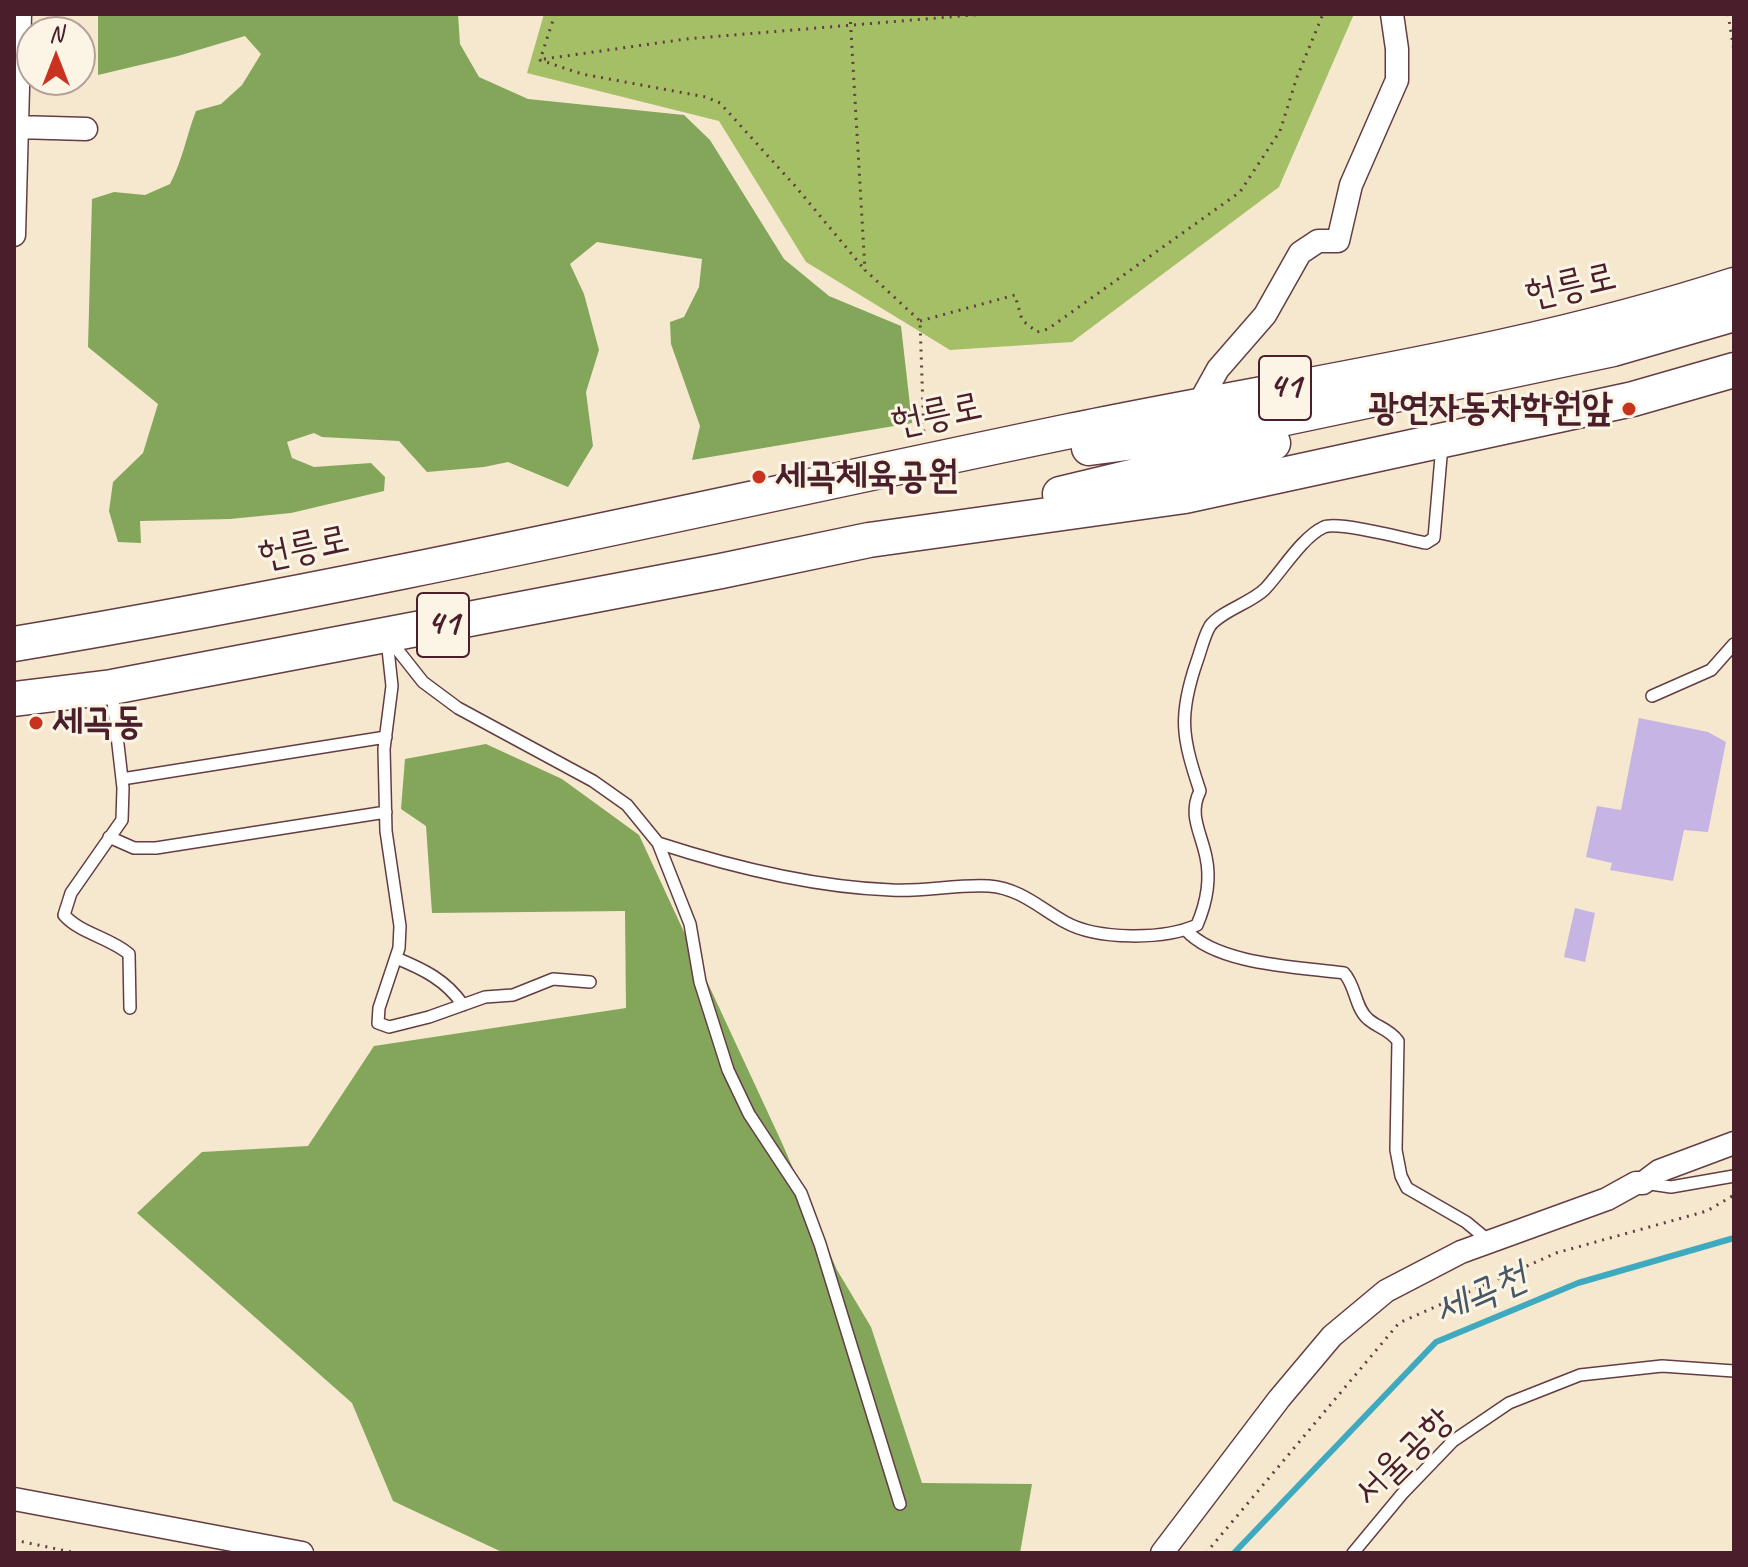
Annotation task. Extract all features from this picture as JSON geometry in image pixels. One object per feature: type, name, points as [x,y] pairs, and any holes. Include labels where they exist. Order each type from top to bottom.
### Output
[{"type":"main road","name":"헌릉로","points":[[14,644],[217,609],[1198,405],[1506,346],[1659,309],[1734,285]]},
{"type":"main road","points":[[834,482],[1233,429],[1613,349],[1734,314]]},
{"type":"main road","points":[[869,540],[1244,449],[1620,370],[1734,339]]},
{"type":"main road","name":"41","points":[[14,699],[112,687],[869,540],[1185,496],[1633,399],[1734,370]]},
{"type":"street","points":[[1198,405],[1218,369],[1265,315],[1300,253],[1318,241],[1338,241],[1351,185],[1397,80],[1392,14]]},
{"type":"street","points":[[14,235],[17,96]]},
{"type":"street","points":[[17,127],[86,129]]},
{"type":"street","points":[[1162,1553],[1279,1399],[1348,1321],[1386,1291],[1461,1252],[1607,1199],[1636,1183],[1643,1183],[1659,1171],[1734,1143]]},
{"type":"street","points":[[14,1499],[302,1553]]},
{"type":"lane","points":[[658,843],[728,863],[859,888],[923,891],[989,886],[1000,888],[1037,902],[1067,923],[1087,930],[1120,935],[1158,934],[1197,925],[1205,905],[1207,859],[1193,813],[1200,791],[1186,746],[1184,726],[1187,690],[1211,625],[1259,595],[1284,569],[1305,540],[1326,526],[1347,527],[1426,543],[1434,538],[1443,439]]},
{"type":"lane","points":[[386,636],[392,686],[384,749],[386,831],[400,926],[399,948],[379,1008],[378,1023],[389,1027],[485,997],[513,995],[553,979],[590,982]]},
{"type":"lane","points":[[386,636],[423,682],[458,708],[593,781],[627,805],[658,843],[690,924],[700,982],[728,1070],[749,1114],[801,1193],[820,1244],[900,1504]]},
{"type":"lane","points":[[1652,696],[1711,670],[1734,644]]},
{"type":"lane","points":[[112,687],[122,779],[122,820],[71,893],[64,915],[72,924],[118,945],[129,954],[130,1008]]},
{"type":"lane","points":[[122,779],[386,737]]},
{"type":"lane","points":[[109,837],[134,848],[156,848],[386,812]]},
{"type":"lane","points":[[1186,930],[1193,938],[1225,953],[1257,961],[1344,973],[1352,982],[1368,1020],[1389,1030],[1398,1041],[1396,1150],[1401,1176],[1407,1188],[1466,1222],[1490,1242]]},
{"type":"lane","points":[[396,958],[423,969],[452,989],[463,1005]]},
{"type":"lane","points":[[1643,1183],[1671,1187],[1734,1176]]},
{"type":"lane","name":"서울공항","points":[[1353,1553],[1402,1494],[1453,1441],[1509,1403],[1580,1375],[1662,1366],[1734,1371]]},
{"type":"path","points":[[540,60],[555,14]]},
{"type":"path","points":[[850,14],[865,270]]},
{"type":"path","points":[[540,60],[686,39],[985,14]]},
{"type":"path","points":[[920,321],[1015,295],[1022,320],[1037,332],[1048,329],[1240,192],[1280,131],[1297,77],[1323,14]]},
{"type":"path","points":[[1728,14],[1734,51]]},
{"type":"path","points":[[540,60],[582,74],[706,97],[720,103],[865,270],[920,321],[926,461]]},
{"type":"path","points":[[1206,1553],[1399,1323],[1556,1253],[1707,1211],[1734,1195]]},
{"type":"path","points":[[14,1540],[76,1553]]},
{"type":"green space","points":[[98,14],[458,14],[460,44],[479,77],[528,99],[684,115],[710,140],[784,259],[829,296],[901,326],[912,423],[692,460],[700,426],[671,344],[670,322],[684,317],[699,287],[702,259],[597,242],[570,264],[584,294],[599,350],[586,392],[593,446],[568,487],[508,462],[427,472],[399,441],[322,437],[314,433],[287,442],[292,458],[314,467],[371,463],[385,477],[384,491],[291,513],[230,519],[140,521],[141,543],[118,542],[109,511],[113,482],[143,453],[158,404],[88,347],[92,199],[114,192],[145,195],[170,184],[196,111],[221,104],[242,85],[261,54],[245,36],[98,75]]},
{"type":"green space","points":[[544,14],[1354,14],[1279,187],[1072,342],[950,350],[806,262],[719,121],[527,73]]},
{"type":"green space","points":[[486,744],[562,779],[639,835],[782,1143],[837,1270],[871,1327],[922,1483],[1032,1484],[1020,1553],[504,1553],[393,1501],[352,1403],[137,1213],[202,1152],[308,1146],[374,1046],[626,1008],[625,911],[432,913],[426,826],[401,809],[405,759]]},
{"type":"building","points":[[1639,718],[1708,732],[1726,742],[1708,832],[1684,830],[1673,881],[1610,870],[1612,863],[1586,857],[1597,806],[1621,810]]},
{"type":"building","points":[[1575,908],[1595,913],[1585,962],[1564,957]]},
{"type":"waterway","name":"세곡천","points":[[1234,1553],[1436,1342],[1578,1283],[1734,1238]]},
{"type":"place","name":"광연자동차학원앞","points":[[1629,409]]},
{"type":"place","name":"세곡체육공원","points":[[759,477]]},
{"type":"place","name":"세곡동","points":[[36,723]]}]
